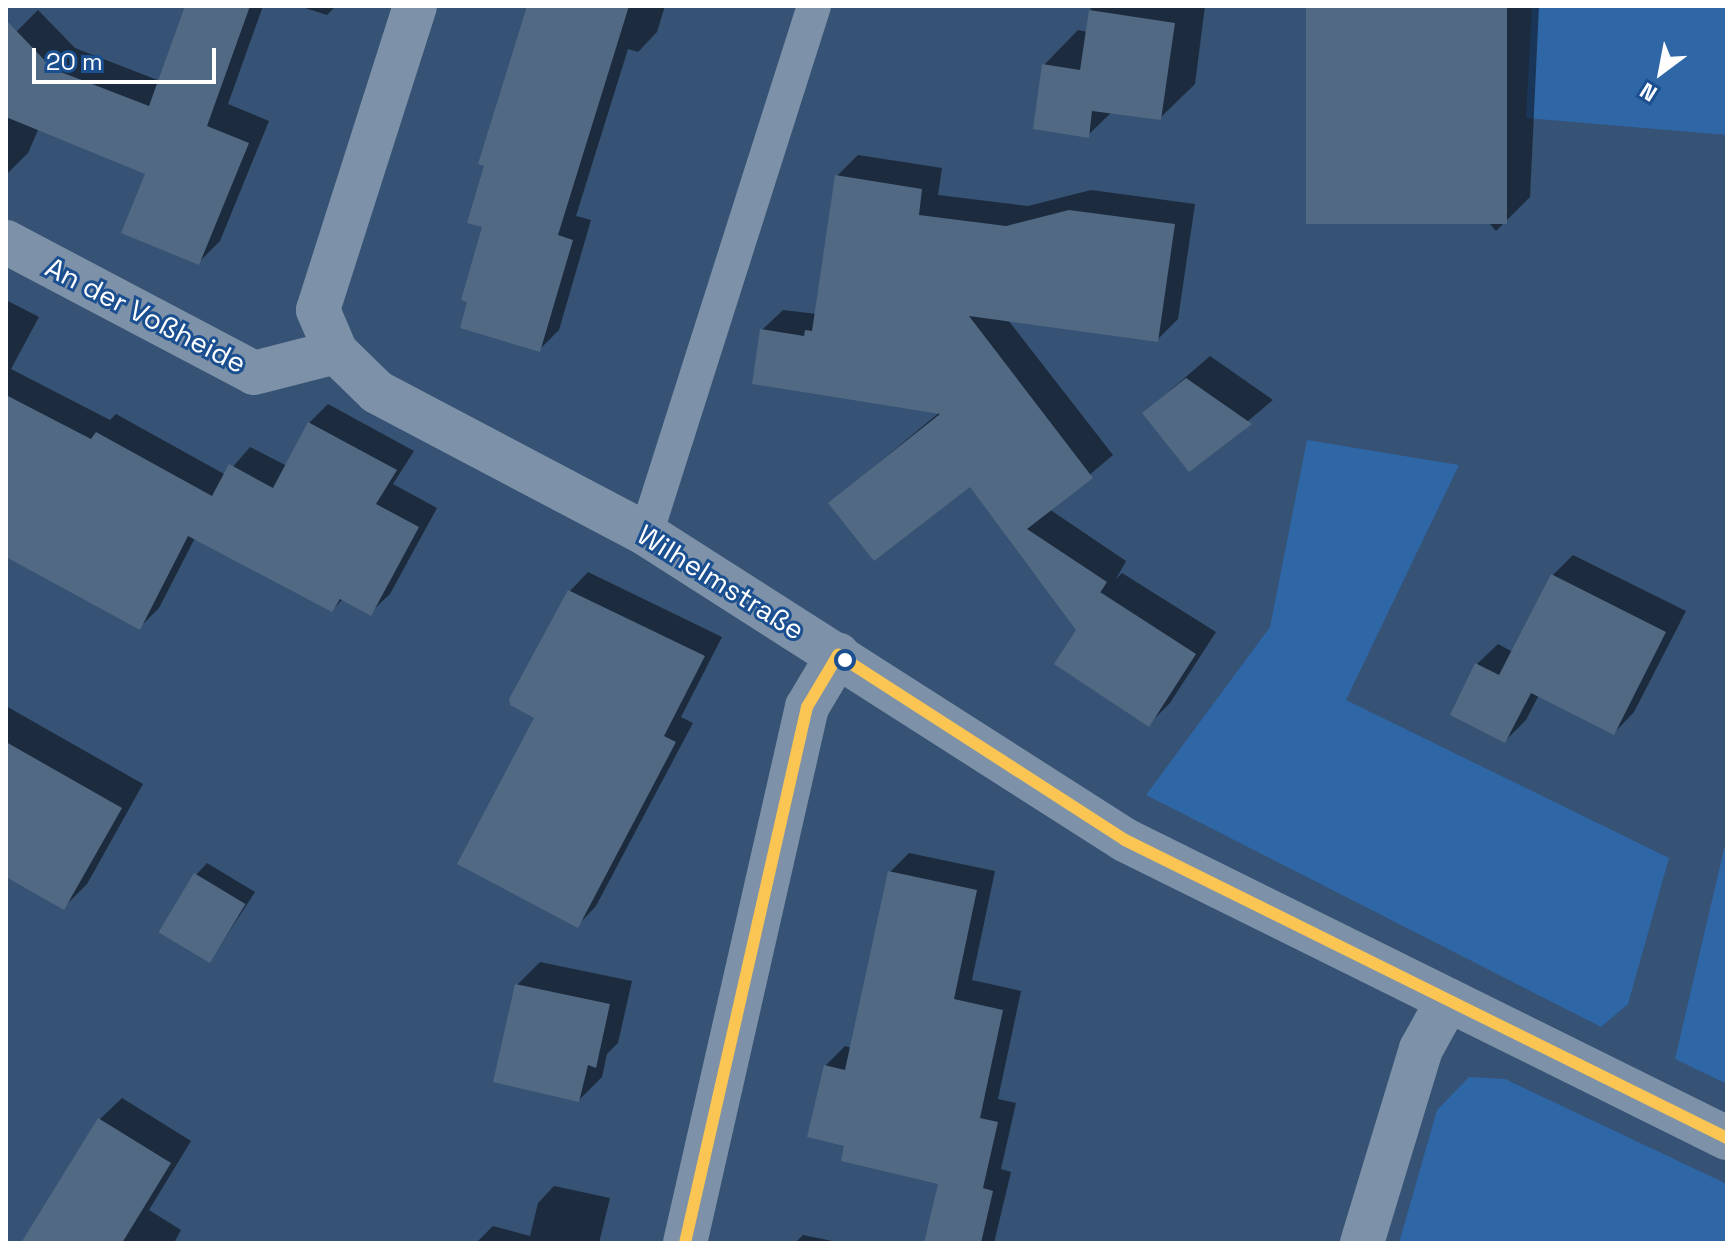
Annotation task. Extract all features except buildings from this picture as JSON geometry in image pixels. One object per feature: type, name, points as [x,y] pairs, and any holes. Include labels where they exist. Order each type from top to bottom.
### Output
[{"type":"street","name":"Wilhelmstraße","points":[[415,6],[318,310],[336,352],[377,392],[646,534],[1125,840],[1727,1138]]},
{"type":"street","name":"An der Voßheide","points":[[6,242],[254,373],[336,352]]},
{"type":"street","points":[[685,1243],[807,707],[838,655]]},
{"type":"street","points":[[1362,1243],[1421,1049],[1448,1000]]},
{"type":"lane","points":[[646,534],[814,6]]},
{"type":"shaded area","points":[[1532,6],[1727,6],[1727,135],[1526,118]]},
{"type":"shaded area","points":[[1307,440],[1459,465],[1346,700],[1669,858],[1628,1004],[1601,1027],[1146,795],[1270,627]]},
{"type":"shaded area","points":[[1727,836],[1727,1084],[1675,1059]]},
{"type":"shaded area","points":[[1469,1077],[1505,1079],[1727,1184],[1727,1243],[1399,1243],[1437,1110]]},
{"type":"transit line","points":[[685,1243],[807,707],[838,655],[1125,840],[1727,1138]]}]
